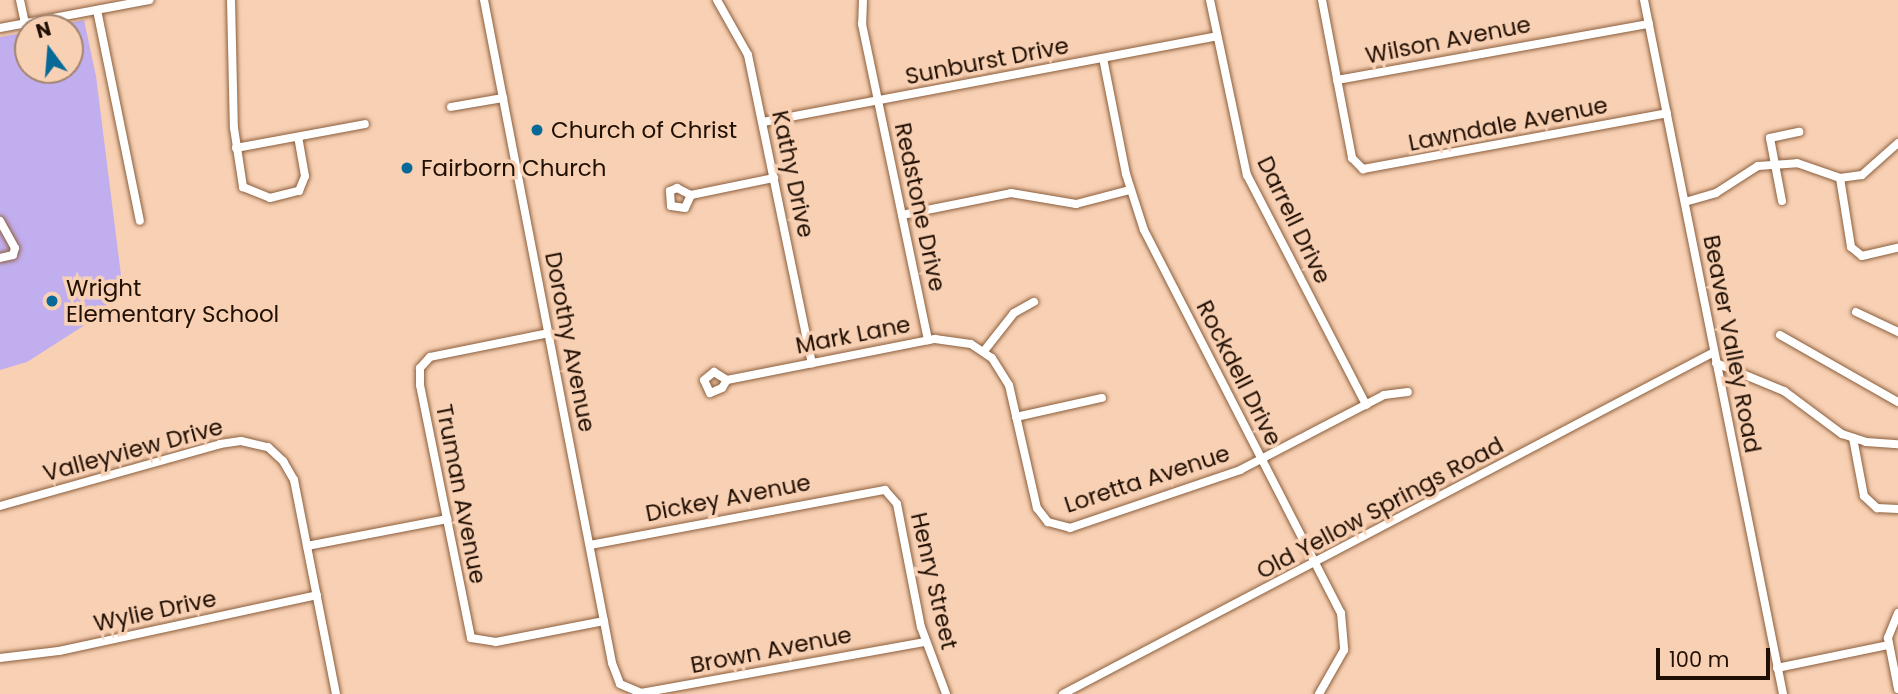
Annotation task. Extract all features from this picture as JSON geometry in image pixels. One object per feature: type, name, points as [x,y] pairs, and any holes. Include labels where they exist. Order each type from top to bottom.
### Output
[{"type":"street","points":[[75,14],[149,0]]},
{"type":"street","points":[[231,0],[236,148],[240,181],[248,191],[264,197],[287,196],[299,191],[305,181],[298,138]]},
{"type":"street","name":"Dorothy Avenue","points":[[484,0],[604,621],[615,674],[625,688]]},
{"type":"street","name":"Kathy Drive","points":[[717,0],[745,48],[763,122],[812,363]]},
{"type":"street","name":"Redstone Drive","points":[[863,0],[862,24],[928,340]]},
{"type":"street","name":"Darrell Drive","points":[[1210,0],[1247,175],[1366,405]]},
{"type":"street","points":[[1322,0],[1337,80]]},
{"type":"street","name":"Beaver Valley Road","points":[[1644,0],[1783,694]]},
{"type":"street","points":[[97,10],[140,221]]},
{"type":"street","name":"Wilson Avenue","points":[[1337,80],[1649,24]]},
{"type":"street","name":"Sunburst Drive","points":[[763,122],[1217,36]]},
{"type":"street","name":"Rockdell Drive","points":[[1103,58],[1130,190],[1149,242],[1341,613],[1345,632],[1342,656],[1319,694]]},
{"type":"street","name":"Lawndale Avenue","points":[[1337,80],[1352,158],[1357,166],[1371,169],[1667,113]]},
{"type":"street","points":[[451,107],[503,98]]},
{"type":"street","points":[[236,148],[365,124]]},
{"type":"street","points":[[1782,201],[1770,138],[1799,132]]},
{"type":"street","points":[[1685,202],[1716,193],[1753,168],[1773,164],[1797,163],[1840,178],[1868,171],[1898,143]]},
{"type":"street","points":[[691,195],[774,178]]},
{"type":"street","points":[[1840,178],[1851,247],[1862,256],[1898,248]]},
{"type":"street","points":[[902,215],[1011,193],[1076,204],[1130,190]]},
{"type":"street","points":[[0,221],[15,248],[13,254],[0,258]]},
{"type":"street","points":[[1034,302],[1014,313],[984,351],[1005,375],[1016,416],[1102,398]]},
{"type":"street","points":[[1856,312],[1898,332]]},
{"type":"street","name":"Truman Avenue","points":[[548,333],[443,353],[424,361],[419,373],[469,633],[475,641],[486,643],[604,621]]},
{"type":"street","points":[[1780,335],[1898,402]]},
{"type":"street","name":"Mark Lane","points":[[727,380],[928,340],[957,340],[984,351]]},
{"type":"street","name":"Old Yellow Springs Road","points":[[1063,694],[1316,564],[1714,352]]},
{"type":"street","points":[[1716,363],[1784,391],[1828,426],[1853,438],[1898,444]]},
{"type":"street","name":"Loretta Avenue","points":[[1016,416],[1035,503],[1048,522],[1077,526],[1262,459],[1389,394],[1408,392]]},
{"type":"street","points":[[1853,438],[1864,496],[1877,508],[1898,509]]},
{"type":"street","name":"Valleyview Drive","points":[[0,506],[220,444],[247,442],[268,447],[287,466],[307,546],[337,694]]},
{"type":"street","name":"Dickey Avenue","points":[[590,545],[874,489]]},
{"type":"street","name":"Henry Street","points":[[874,489],[888,491],[897,504],[925,642],[946,694]]},
{"type":"street","points":[[307,546],[447,519]]},
{"type":"street","name":"Wylie Drive","points":[[0,658],[59,651],[317,595]]},
{"type":"street","points":[[1898,612],[1889,626],[1888,645],[1898,688]]},
{"type":"street","name":"Brown Avenue","points":[[625,688],[641,694],[925,642]]},
{"type":"street","points":[[1777,668],[1888,645]]},
{"type":"shaded area","points":[[84,20],[96,76],[122,283],[99,316],[27,362],[0,370],[0,37],[14,34],[14,84],[84,84]]},
{"type":"place","name":"Church of Christ","points":[[537,130]]},
{"type":"place","name":"Fairborn Church","points":[[407,168]]},
{"type":"place","name":"Wright Elementary School","points":[[52,301]]}]
